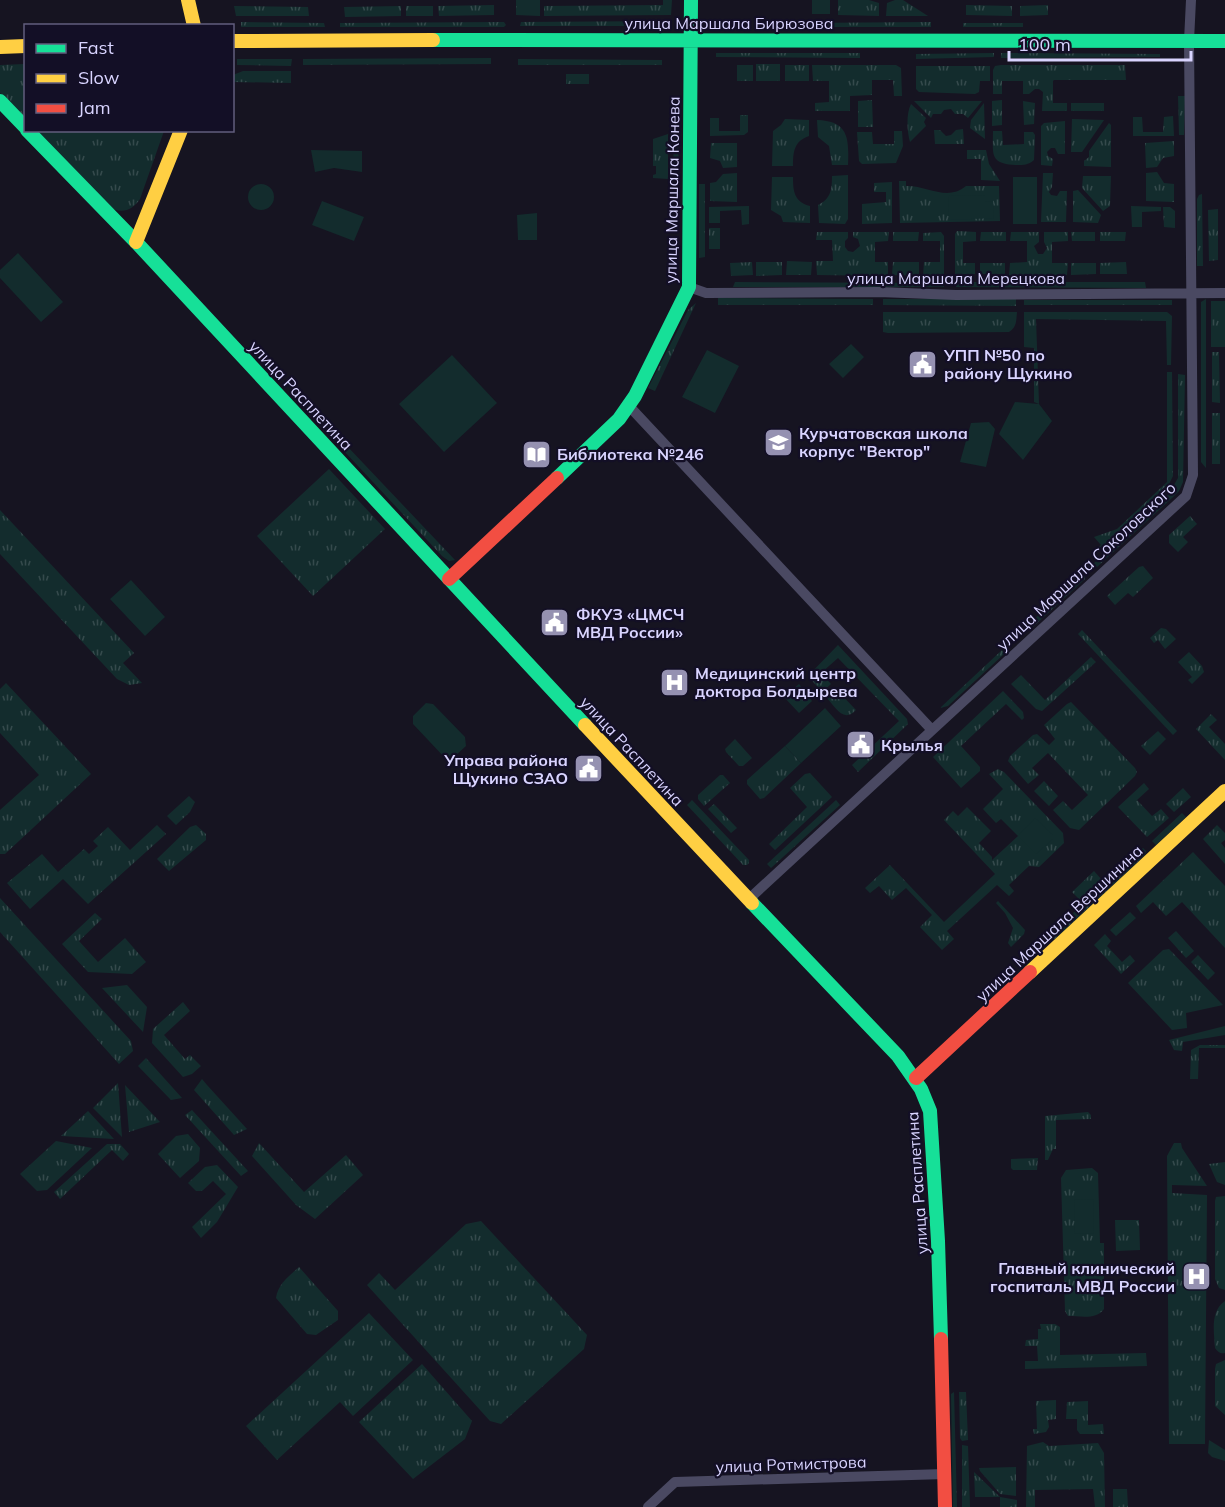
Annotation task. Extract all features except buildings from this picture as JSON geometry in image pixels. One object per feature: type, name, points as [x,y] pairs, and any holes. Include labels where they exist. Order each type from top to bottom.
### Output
[{"type":"street","points":[[188,0],[194,24]]},
{"type":"street","name":"улица Маршала Конева","points":[[449,579],[619,419],[629,406],[689,287],[691,0]]},
{"type":"street","name":"улица Маршала Соколовского","points":[[749,899],[1186,496],[1193,475],[1189,41],[1191,0]]},
{"type":"street","name":"улица Маршала Бирюзова","points":[[234,41],[1225,41]]},
{"type":"street","points":[[0,47],[24,46]]},
{"type":"street","name":"улица Расплетина","points":[[0,101],[24,127]]},
{"type":"street","name":"улица Расплетина","points":[[29,132],[136,242],[449,579],[898,1056],[916,1078],[925,1093],[930,1111],[938,1241],[945,1507]]},
{"type":"street","points":[[136,242],[179,132]]},
{"type":"street","name":"улица Маршала Мерецкова","points":[[689,287],[706,293],[879,292],[956,295],[1225,293]]},
{"type":"street","points":[[629,406],[932,730]]},
{"type":"street","name":"улица Маршала Вершинина","points":[[916,1078],[1225,790]]},
{"type":"street","name":"улица Ротмистрова","points":[[648,1507],[675,1482],[945,1474]]},
{"type":"green space","points":[[516,0],[540,0],[540,16],[516,15]]},
{"type":"green space","points":[[663,0],[672,0],[671,15],[544,16],[544,6],[663,5]]},
{"type":"green space","points":[[812,0],[830,0],[830,14],[812,14]]},
{"type":"green space","points":[[838,0],[869,0],[879,3],[879,16],[838,15]]},
{"type":"green space","points":[[903,0],[928,16],[886,16],[887,3]]},
{"type":"green space","points":[[494,5],[494,15],[439,16],[438,6]]},
{"type":"green space","points":[[966,5],[1012,6],[1012,16],[966,15]]},
{"type":"green space","points":[[1048,5],[1048,15],[1020,16],[1020,6]]},
{"type":"green space","points":[[234,6],[308,7],[309,16],[236,16]]},
{"type":"green space","points":[[401,6],[401,16],[345,17],[344,7]]},
{"type":"green space","points":[[406,6],[433,6],[433,16],[406,16]]},
{"type":"green space","points":[[668,21],[671,26],[520,26],[521,22]]},
{"type":"green space","points":[[241,22],[324,23],[325,27],[241,27]]},
{"type":"green space","points":[[504,22],[506,25],[504,27],[340,27],[340,23]]},
{"type":"green space","points":[[931,22],[931,27],[797,27],[797,23]]},
{"type":"green space","points":[[963,23],[1023,23],[1023,27],[963,27]]},
{"type":"green space","points":[[716,53],[860,53],[860,58],[716,57]]},
{"type":"green space","points":[[994,53],[994,57],[916,59],[916,54]]},
{"type":"green space","points":[[1001,53],[1160,54],[1160,57],[1001,58]]},
{"type":"green space","points":[[491,58],[491,64],[303,65],[303,59]]},
{"type":"green space","points":[[237,59],[292,59],[291,66],[237,65]]},
{"type":"green space","points":[[518,59],[662,60],[662,65],[518,65]]},
{"type":"green space","points":[[24,64],[24,119],[0,93],[0,65]]},
{"type":"green space","points":[[756,64],[780,64],[780,81],[756,81]]},
{"type":"green space","points":[[737,65],[753,65],[753,81],[737,81]]},
{"type":"green space","points":[[785,65],[809,65],[809,81],[785,81]]},
{"type":"green space","points":[[812,65],[896,65],[901,68],[902,96],[894,96],[893,80],[872,80],[872,95],[850,96],[850,111],[815,111],[815,103],[829,102],[829,81],[813,81]]},
{"type":"green space","points":[[1125,65],[1126,80],[1054,80],[1053,103],[1067,103],[1067,111],[1042,111],[1043,92],[1035,89],[1029,94],[1023,94],[1023,81],[1002,81],[1002,94],[993,94],[993,70],[995,66]]},
{"type":"green space","points":[[916,66],[990,66],[990,81],[980,81],[979,92],[975,94],[919,92],[916,89]]},
{"type":"green space","points":[[243,71],[291,71],[291,83],[234,82],[234,75]]},
{"type":"green space","points":[[566,74],[589,74],[589,84],[566,84]]},
{"type":"green space","points":[[1178,96],[1185,96],[1184,135],[1179,135]]},
{"type":"green space","points":[[872,100],[873,127],[858,127],[858,101]]},
{"type":"green space","points":[[1002,100],[1002,125],[992,126],[992,101]]},
{"type":"green space","points":[[914,101],[982,101],[968,118],[963,114],[955,114],[951,109],[944,110],[941,114],[933,114],[931,118]]},
{"type":"green space","points":[[1023,101],[1035,103],[1034,124],[1024,125]]},
{"type":"green space","points":[[984,103],[985,139],[970,128],[971,120]]},
{"type":"green space","points":[[1071,103],[1104,103],[1104,111],[1071,111]]},
{"type":"green space","points":[[911,104],[926,118],[924,122],[926,126],[910,142],[907,123]]},
{"type":"green space","points":[[740,115],[748,115],[748,132],[744,135],[710,136],[710,118],[719,118],[719,131],[740,131]]},
{"type":"green space","points":[[1173,116],[1174,136],[1133,136],[1133,117],[1142,117],[1143,132],[1163,132],[1164,117]]},
{"type":"green space","points":[[785,119],[809,120],[809,136],[797,144],[793,166],[772,166],[773,131]]},
{"type":"green space","points":[[1072,119],[1104,120],[1082,152],[1071,152]]},
{"type":"green space","points":[[817,120],[835,124],[845,133],[848,165],[832,165],[829,146],[818,137]]},
{"type":"green space","points":[[1065,121],[1065,154],[1058,154],[1055,148],[1051,148],[1047,152],[1048,156],[1053,159],[1052,166],[1041,165],[1041,126],[1044,123]]},
{"type":"green space","points":[[1109,123],[1111,125],[1111,167],[1084,166],[1084,161],[1089,157],[1089,151]]},
{"type":"green space","points":[[963,129],[964,144],[935,144],[934,130],[940,130],[946,136]]},
{"type":"green space","points":[[894,131],[902,131],[903,146],[896,163],[862,164],[859,161],[857,132],[872,132],[873,144],[894,144]]},
{"type":"green space","points":[[993,131],[1002,131],[1003,145],[1024,144],[1024,132],[1033,132],[1035,135],[1034,160],[1030,163],[1016,165],[997,160],[993,152]]},
{"type":"green space","points":[[37,132],[164,132],[140,199],[130,209],[122,211],[108,207]]},
{"type":"green space","points":[[668,134],[668,179],[653,178],[656,174],[656,166],[653,166],[653,139]]},
{"type":"green space","points":[[673,134],[678,134],[679,181],[674,181]]},
{"type":"green space","points":[[1174,141],[1174,156],[1163,158],[1157,167],[1146,168],[1145,143]]},
{"type":"green space","points":[[711,143],[737,143],[737,167],[723,168],[720,161],[710,158]]},
{"type":"green space","points":[[311,150],[362,151],[362,172],[334,168],[315,172]]},
{"type":"green space","points":[[967,150],[986,150],[989,164],[1000,181],[981,180],[981,159],[967,159]]},
{"type":"green space","points":[[1157,172],[1164,183],[1174,184],[1174,202],[1146,201],[1146,173]]},
{"type":"green space","points":[[737,173],[737,202],[710,201],[710,183],[716,182],[723,174]]},
{"type":"green space","points":[[1043,173],[1053,173],[1052,187],[1049,192],[1051,195],[1057,196],[1060,191],[1067,191],[1066,222],[1041,222]]},
{"type":"green space","points":[[848,175],[848,219],[845,224],[819,223],[818,205],[826,200],[830,193],[832,176]]},
{"type":"green space","points":[[1083,176],[1111,176],[1110,206],[1103,211],[1082,188]]},
{"type":"green space","points":[[772,177],[793,177],[795,195],[801,202],[810,206],[810,223],[783,222],[781,216],[771,210]]},
{"type":"green space","points":[[1013,177],[1037,177],[1037,224],[1013,224]]},
{"type":"green space","points":[[899,181],[906,181],[906,186],[944,193],[959,191],[966,186],[999,186],[1000,221],[900,223]]},
{"type":"green space","points":[[892,182],[892,223],[862,224],[862,204],[886,202],[886,192],[874,192],[874,183]]},
{"type":"green space","points":[[261,184],[270,188],[274,197],[270,206],[261,210],[252,206],[248,197],[252,188]]},
{"type":"green space","points":[[699,184],[705,184],[705,257],[699,258]]},
{"type":"green space","points":[[1078,190],[1101,215],[1098,223],[1073,222],[1073,191]]},
{"type":"green space","points":[[1202,194],[1203,266],[1197,266],[1197,199]]},
{"type":"green space","points":[[985,195],[985,202],[993,201],[994,218],[949,220],[948,196]]},
{"type":"green space","points":[[322,201],[364,217],[354,241],[312,225]]},
{"type":"green space","points":[[749,206],[749,224],[742,225],[741,210],[720,211],[720,223],[709,223],[709,207]]},
{"type":"green space","points":[[1131,206],[1161,207],[1161,211],[1142,212],[1142,227],[1132,227]]},
{"type":"green space","points":[[1163,207],[1170,207],[1175,211],[1175,228],[1164,227]]},
{"type":"green space","points":[[1218,209],[1218,260],[1209,261],[1208,210]]},
{"type":"green space","points":[[537,213],[537,240],[518,240],[517,215]]},
{"type":"green space","points":[[709,228],[720,228],[720,249],[709,249]]},
{"type":"green space","points":[[957,231],[976,232],[976,241],[963,242],[963,263],[975,263],[975,274],[955,274],[955,234]]},
{"type":"green space","points":[[817,232],[848,232],[845,247],[848,251],[853,252],[860,246],[858,239],[853,237],[853,232],[889,232],[888,241],[875,242],[875,262],[888,262],[888,276],[817,275],[816,261],[833,261],[832,240],[816,240]]},
{"type":"green space","points":[[893,232],[919,232],[918,241],[893,241]]},
{"type":"green space","points":[[941,232],[944,236],[944,275],[923,276],[924,262],[940,262],[940,241],[923,241],[923,233]]},
{"type":"green space","points":[[981,232],[1006,232],[1006,241],[980,241]]},
{"type":"green space","points":[[1011,232],[1039,232],[1039,242],[1034,246],[1038,254],[1043,254],[1047,248],[1044,242],[1044,232],[1068,232],[1068,241],[1052,242],[1052,263],[1068,263],[1067,275],[1009,275],[1010,263],[1027,262],[1027,241],[1010,241]]},
{"type":"green space","points":[[1071,232],[1095,232],[1095,241],[1072,241]]},
{"type":"green space","points":[[1100,232],[1126,232],[1125,241],[1100,241]]},
{"type":"green space","points":[[18,253],[63,302],[41,322],[0,278],[0,270]]},
{"type":"green space","points":[[787,261],[812,262],[811,275],[786,275]]},
{"type":"green space","points":[[752,262],[753,275],[731,276],[730,263]]},
{"type":"green space","points":[[756,262],[782,262],[782,275],[756,276]]},
{"type":"green space","points":[[893,262],[919,262],[919,276],[892,275]]},
{"type":"green space","points":[[1126,262],[1127,274],[1100,274],[1100,263]]},
{"type":"green space","points":[[980,263],[1005,263],[1005,274],[980,274]]},
{"type":"green space","points":[[1071,263],[1096,263],[1096,274],[1071,275]]},
{"type":"green space","points":[[735,282],[944,283],[944,287],[733,287]]},
{"type":"green space","points":[[956,282],[1145,282],[1146,288],[956,287]]},
{"type":"green space","points":[[718,298],[873,299],[873,305],[718,305]]},
{"type":"green space","points":[[883,299],[1016,299],[1016,306],[883,305]]},
{"type":"green space","points":[[1206,299],[1206,468],[1201,462],[1201,302]]},
{"type":"green space","points":[[1024,300],[1172,300],[1172,305],[1024,305]]},
{"type":"green space","points":[[1211,301],[1225,301],[1225,347],[1211,347]]},
{"type":"green space","points":[[696,303],[655,391],[648,388],[688,310]]},
{"type":"green space","points":[[883,312],[1017,312],[1015,326],[1009,332],[888,333],[883,332]]},
{"type":"green space","points":[[1024,312],[1167,312],[1172,316],[1171,365],[1167,365],[1166,321],[1036,319],[1039,404],[1034,402],[1034,348],[1024,347]]},
{"type":"green space","points":[[851,344],[864,357],[843,378],[829,364]]},
{"type":"green space","points":[[707,350],[739,366],[715,413],[682,397]]},
{"type":"green space","points":[[1212,352],[1219,352],[1220,403],[1212,402]]},
{"type":"green space","points":[[452,355],[497,403],[444,452],[399,404]]},
{"type":"green space","points":[[1167,372],[1172,372],[1173,476],[1169,484],[1094,555],[1092,552],[1101,545],[1094,537],[1117,529],[1167,482]]},
{"type":"green space","points":[[1178,374],[1185,375],[1183,482],[1179,491],[1097,567],[1091,566],[1168,495],[1178,478]]},
{"type":"green space","points":[[1015,402],[1039,404],[1052,421],[1023,460],[999,434]]},
{"type":"green space","points":[[1212,413],[1220,413],[1220,464],[1212,464]]},
{"type":"green space","points":[[989,422],[995,429],[986,467],[960,462],[971,423]]},
{"type":"green space","points":[[346,445],[455,560],[449,561],[442,556],[344,451]]},
{"type":"green space","points":[[329,469],[385,529],[313,596],[257,536]]},
{"type":"green space","points":[[0,510],[134,653],[123,663],[142,683],[129,685],[117,679],[0,554]]},
{"type":"green space","points":[[1190,516],[1197,524],[1183,537],[1188,542],[1178,552],[1169,543],[1169,535]]},
{"type":"green space","points":[[1143,566],[1153,578],[1133,597],[1128,593],[1115,605],[1107,596]]},
{"type":"green space","points":[[1085,572],[1085,579],[1033,627],[1030,623]]},
{"type":"green space","points":[[131,580],[165,617],[145,636],[110,599]]},
{"type":"green space","points":[[1161,628],[1166,629],[1176,639],[1165,649],[1158,640],[1154,643],[1150,638]]},
{"type":"green space","points":[[1082,630],[1177,731],[1173,735],[1078,634]]},
{"type":"green space","points":[[838,645],[907,719],[908,724],[858,772],[852,765],[899,721],[838,658],[821,673],[831,684],[822,692],[808,676]]},
{"type":"green space","points":[[1002,650],[1004,654],[948,706],[940,708]]},
{"type":"green space","points":[[1189,652],[1202,666],[1204,672],[1192,684],[1188,680],[1192,677],[1178,662]]},
{"type":"green space","points":[[1091,657],[1096,662],[1042,711],[1036,709],[1011,684],[1021,675],[1045,700]]},
{"type":"green space","points":[[6,683],[91,774],[5,854],[0,854],[0,810],[39,775],[0,733],[0,689]]},
{"type":"green space","points":[[799,684],[812,701],[799,713],[784,697]]},
{"type":"green space","points":[[835,688],[856,710],[851,714],[839,712],[825,696]]},
{"type":"green space","points":[[1003,691],[1023,712],[1024,718],[1022,720],[1006,704],[961,746],[980,767],[980,771],[961,788],[933,757]]},
{"type":"green space","points":[[1071,702],[1137,772],[1079,830],[1070,828],[1053,810],[1063,801],[1072,810],[1088,795],[1048,753],[1032,768],[1039,775],[1028,784],[1008,761],[1010,756],[1033,735],[1037,734],[1049,745],[1055,739],[1044,725]]},
{"type":"green space","points":[[426,703],[433,704],[465,737],[466,746],[453,758],[445,758],[413,724],[413,716]]},
{"type":"green space","points":[[825,708],[841,726],[801,763],[785,746]]},
{"type":"green space","points":[[1211,714],[1217,720],[1209,727],[1225,744],[1225,760],[1196,729]]},
{"type":"green space","points":[[1158,731],[1166,739],[1150,755],[1141,746]]},
{"type":"green space","points":[[735,739],[752,758],[743,766],[739,766],[725,749]]},
{"type":"green space","points":[[785,746],[801,763],[764,798],[760,799],[747,784],[747,780]]},
{"type":"green space","points":[[998,769],[1004,772],[1063,833],[1064,843],[1039,867],[1029,866],[1009,885],[1014,891],[1009,896],[997,885],[947,931],[954,939],[942,950],[920,927],[932,915],[906,888],[892,900],[879,886],[870,893],[865,888],[890,865],[944,922],[995,874],[944,820],[953,811],[958,816],[967,807],[991,831],[979,843],[992,857],[992,860],[1018,836],[1001,819],[996,823],[983,809],[1003,789],[989,774]]},
{"type":"green space","points":[[810,773],[832,797],[775,850],[769,844],[807,807],[790,788],[805,774]]},
{"type":"green space","points":[[720,775],[723,775],[730,783],[704,806],[698,799],[698,795]]},
{"type":"green space","points":[[1044,781],[1058,796],[1049,806],[1034,791]]},
{"type":"green space","points":[[1144,783],[1149,789],[1137,800],[1152,816],[1161,809],[1169,818],[1147,837],[1118,807]]},
{"type":"green space","points":[[1183,788],[1191,797],[1174,812],[1166,804]]},
{"type":"green space","points":[[189,796],[195,802],[190,812],[176,825],[167,816]]},
{"type":"green space","points":[[692,800],[749,860],[747,865],[743,865],[687,805]]},
{"type":"green space","points":[[836,800],[840,805],[771,868],[767,864]]},
{"type":"green space","points":[[714,804],[737,828],[731,833],[708,809]]},
{"type":"green space","points":[[1182,813],[1186,817],[1156,845],[1152,841]]},
{"type":"green space","points":[[1035,818],[1053,835],[1053,839],[1036,854],[1018,836]]},
{"type":"green space","points":[[157,825],[166,834],[88,904],[63,879],[30,909],[7,883],[42,854],[58,872],[84,849],[89,854],[98,846],[93,841],[108,827],[130,850]]},
{"type":"green space","points":[[196,825],[206,834],[206,840],[169,871],[157,859],[190,827]]},
{"type":"green space","points":[[1217,825],[1225,833],[1225,840],[1221,843],[1225,848],[1225,864],[1203,839]]},
{"type":"green space","points":[[1143,848],[1146,851],[1145,855],[1055,939],[1046,938]]},
{"type":"green space","points":[[1193,852],[1225,886],[1225,948],[1182,902],[1166,916],[1153,902],[1141,913],[1136,906]]},
{"type":"green space","points":[[1094,871],[1102,880],[1080,900],[1072,892]]},
{"type":"green space","points":[[0,898],[131,1041],[133,1051],[119,1064],[0,932]]},
{"type":"green space","points":[[998,901],[1025,930],[1011,947],[1008,943],[1013,928],[1005,913],[996,903]]},
{"type":"green space","points":[[1130,912],[1136,918],[1116,936],[1110,930]]},
{"type":"green space","points":[[95,913],[102,919],[79,941],[98,962],[125,938],[146,962],[132,974],[88,972],[62,944]]},
{"type":"green space","points":[[1176,931],[1194,951],[1186,958],[1168,938]]},
{"type":"green space","points":[[1105,934],[1111,941],[1107,946],[1122,962],[1130,955],[1135,961],[1121,974],[1094,945]]},
{"type":"green space","points":[[1169,949],[1223,1005],[1186,1013],[1187,1028],[1172,1030],[1128,983],[1163,950]]},
{"type":"green space","points":[[1198,955],[1215,973],[1208,980],[1191,962]]},
{"type":"green space","points":[[127,985],[147,1007],[143,1032],[102,988]]},
{"type":"green space","points":[[183,1002],[190,1011],[164,1035],[185,1059],[190,1055],[201,1066],[192,1074],[183,1077],[152,1043],[153,1029]]},
{"type":"green space","points":[[1225,1026],[1225,1035],[1183,1042],[1182,1051],[1174,1050],[1169,1040]]},
{"type":"green space","points":[[1200,1045],[1225,1045],[1225,1048],[1199,1048],[1198,1079],[1190,1079],[1191,1050]]},
{"type":"green space","points":[[146,1058],[182,1098],[171,1100],[138,1066]]},
{"type":"green space","points":[[202,1079],[247,1129],[234,1135],[194,1090]]},
{"type":"green space","points":[[118,1083],[122,1137],[93,1108]]},
{"type":"green space","points":[[125,1085],[160,1122],[129,1132]]},
{"type":"green space","points":[[192,1110],[248,1171],[241,1176],[185,1115]]},
{"type":"green space","points":[[88,1111],[114,1139],[61,1136]]},
{"type":"green space","points":[[1088,1112],[1091,1119],[1056,1120],[1056,1149],[1053,1149],[1048,1160],[1045,1160],[1045,1116]]},
{"type":"green space","points":[[188,1134],[200,1148],[199,1161],[180,1178],[158,1154],[176,1136]]},
{"type":"green space","points":[[56,1141],[92,1148],[47,1190],[37,1191],[20,1174]]},
{"type":"green space","points":[[259,1143],[304,1192],[346,1155],[363,1175],[315,1219],[296,1205],[252,1156]]},
{"type":"green space","points":[[1174,1143],[1181,1143],[1207,1186],[1172,1185],[1172,1193],[1207,1195],[1205,1444],[1169,1444],[1167,1156]]},
{"type":"green space","points":[[107,1144],[120,1144],[129,1154],[123,1161],[112,1150],[60,1199],[54,1192]]},
{"type":"green space","points":[[1038,1158],[1037,1170],[1013,1170],[1011,1168],[1011,1159]]},
{"type":"green space","points":[[1225,1162],[1225,1185],[1217,1182],[1209,1164]]},
{"type":"green space","points":[[217,1165],[238,1187],[217,1222],[201,1238],[192,1227],[226,1194],[213,1181],[202,1191],[196,1191],[188,1183],[205,1167]]},
{"type":"green space","points":[[1092,1168],[1098,1173],[1100,1243],[1104,1243],[1104,1309],[1093,1316],[1068,1316],[1065,1311],[1061,1178],[1066,1170]]},
{"type":"green space","points":[[1225,1196],[1225,1290],[1219,1288],[1215,1279],[1215,1201],[1216,1197]]},
{"type":"green space","points":[[1093,1199],[1094,1233],[1075,1234],[1074,1200]]},
{"type":"green space","points":[[1115,1220],[1139,1220],[1140,1250],[1116,1251]]},
{"type":"green space","points":[[481,1221],[587,1335],[584,1349],[501,1424],[490,1421],[367,1285],[379,1273],[395,1290],[466,1224]]},
{"type":"green space","points":[[299,1267],[338,1311],[338,1320],[316,1335],[307,1334],[276,1298],[282,1284]]},
{"type":"green space","points":[[1225,1301],[1225,1353],[1222,1353],[1215,1348],[1214,1322],[1217,1310]]},
{"type":"green space","points":[[369,1313],[413,1360],[353,1416],[340,1402],[277,1460],[246,1426]]},
{"type":"green space","points":[[1040,1324],[1055,1324],[1060,1327],[1060,1355],[1146,1353],[1147,1366],[1025,1369],[1025,1361],[1038,1361],[1037,1346],[1025,1346],[1026,1340],[1038,1339]]},
{"type":"green space","points":[[1225,1360],[1225,1415],[1215,1406],[1215,1369],[1216,1364]]},
{"type":"green space","points":[[422,1364],[472,1421],[465,1439],[413,1479],[359,1422]]},
{"type":"green space","points":[[954,1392],[957,1507],[953,1507],[951,1394]]},
{"type":"green space","points":[[959,1392],[966,1392],[968,1440],[962,1441],[960,1438]]},
{"type":"green space","points":[[1056,1400],[1056,1419],[1048,1420],[1049,1427],[1046,1432],[1034,1434],[1033,1429],[1037,1429],[1036,1401]]},
{"type":"green space","points":[[1088,1401],[1088,1425],[1103,1424],[1104,1434],[1080,1434],[1077,1430],[1077,1419],[1066,1419],[1067,1402]]},
{"type":"green space","points":[[1209,1440],[1225,1450],[1225,1461],[1212,1457],[1208,1453]]},
{"type":"green space","points":[[1043,1442],[1049,1446],[1098,1443],[1104,1453],[1105,1507],[1095,1507],[1093,1489],[1035,1490],[1035,1507],[1026,1507],[1027,1446]]},
{"type":"green space","points":[[962,1445],[968,1446],[970,1507],[962,1507]]},
{"type":"green space","points":[[1016,1467],[1016,1496],[1000,1494],[979,1468]]},
{"type":"green space","points":[[974,1472],[1000,1497],[975,1497]]},
{"type":"green space","points":[[1113,1489],[1127,1489],[1128,1507],[1113,1507]]},
{"type":"green space","points":[[1000,1497],[1017,1500],[1017,1507],[1000,1507]]},
{"type":"traffic: fast","points":[[557,478],[619,419],[635,396],[689,287],[691,0]]},
{"type":"traffic: fast","points":[[433,40],[1225,41]]},
{"type":"traffic: fast","points":[[0,101],[24,126]]},
{"type":"traffic: fast","points":[[29,132],[136,242],[585,725]]},
{"type":"traffic: fast","points":[[752,903],[898,1056],[921,1089],[930,1111],[941,1339]]},
{"type":"traffic: slow","points":[[188,0],[194,24]]},
{"type":"traffic: slow","points":[[234,41],[433,40]]},
{"type":"traffic: slow","points":[[0,47],[24,46]]},
{"type":"traffic: slow","points":[[136,242],[180,132]]},
{"type":"traffic: slow","points":[[585,725],[752,903]]},
{"type":"traffic: slow","points":[[1030,972],[1225,791]]},
{"type":"traffic: jam","points":[[449,579],[557,478]]},
{"type":"traffic: jam","points":[[916,1078],[1030,972]]},
{"type":"traffic: jam","points":[[941,1339],[945,1507]]},
{"type":"place","name":"УПП №50 по району Щукино","points":[[923,364]]},
{"type":"place","name":"Курчатовская школа корпус \"Вектор\"","points":[[778,442]]},
{"type":"place","name":"Библиотека №246","points":[[536,454]]},
{"type":"place","name":"ФКУЗ «ЦМСЧ МВД России»","points":[[555,623]]},
{"type":"place","name":"Медицинский центр доктора Болдырева","points":[[674,682]]},
{"type":"place","name":"Крылья","points":[[860,745]]},
{"type":"place","name":"Управа района Щукино СЗАО","points":[[589,769]]},
{"type":"place","name":"Главный клинический госпиталь МВД России","points":[[1196,1277]]}]
